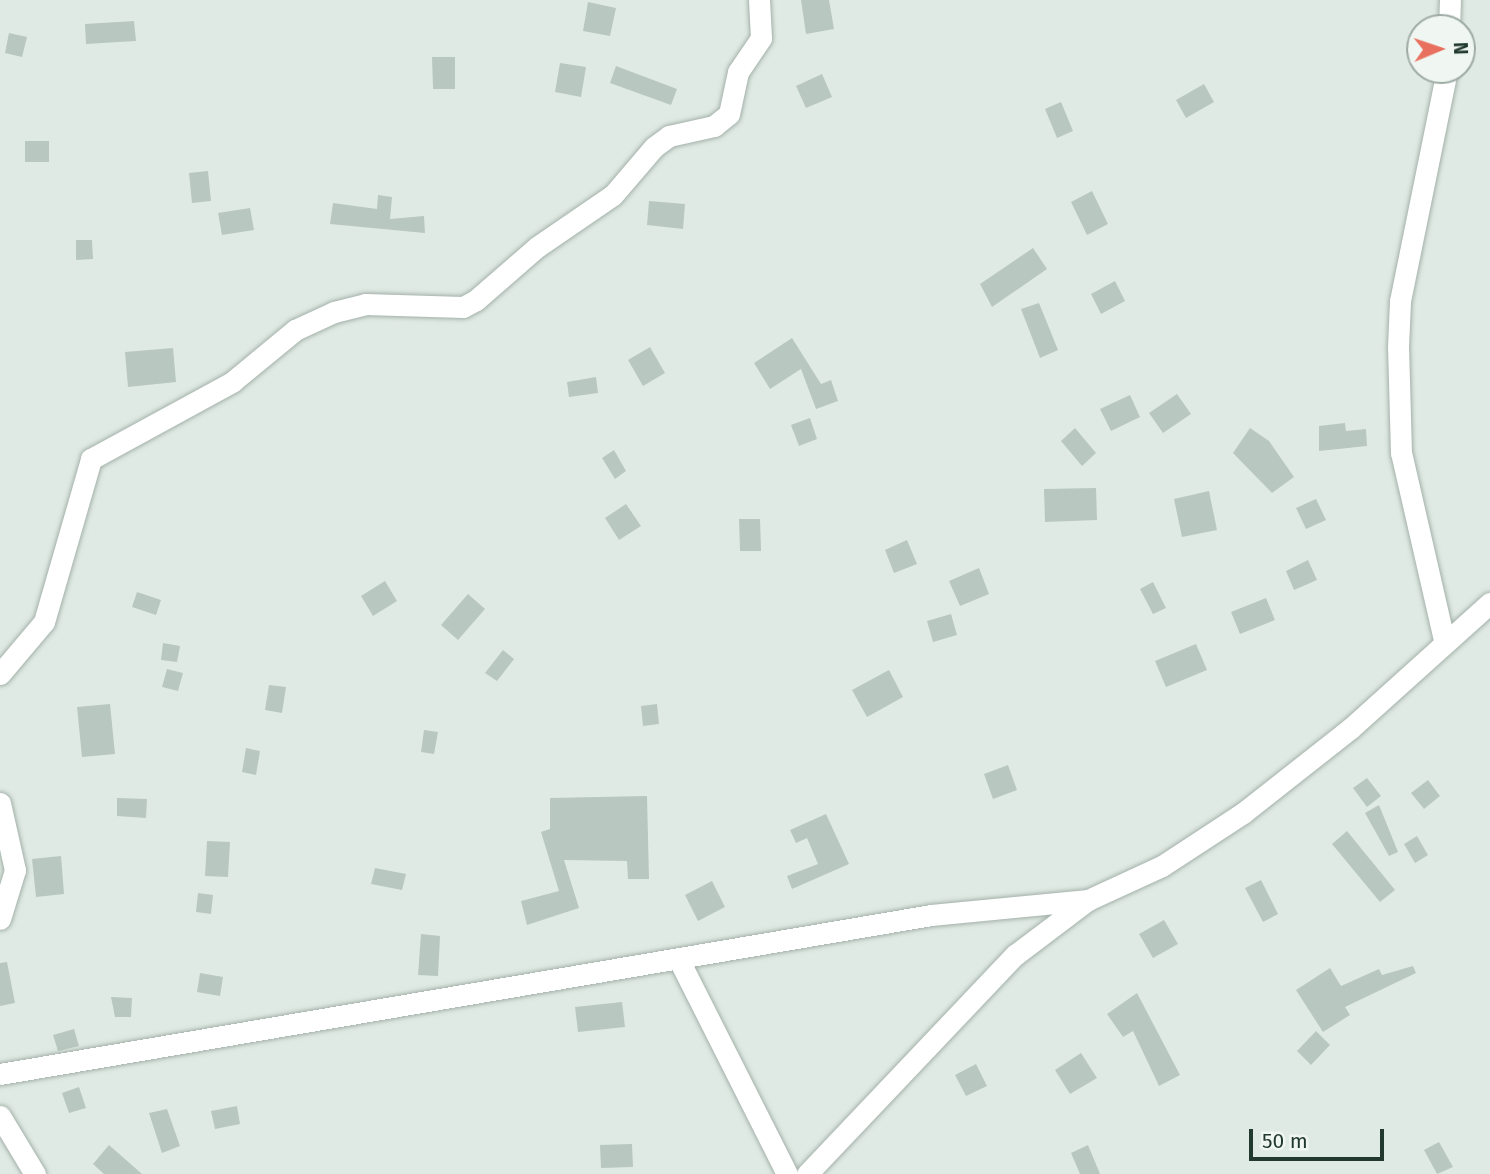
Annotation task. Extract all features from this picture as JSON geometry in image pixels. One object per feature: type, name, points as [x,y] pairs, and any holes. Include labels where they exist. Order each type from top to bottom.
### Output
[{"type":"street","points":[[0,674],[44,622],[90,459],[232,382],[295,330],[334,312],[365,304],[454,308],[476,300],[537,247],[613,195],[654,147],[669,136],[714,127],[729,114],[738,72],[761,38],[759,0]]},
{"type":"street","points":[[1444,84],[1402,290],[1398,347],[1401,453],[1444,640]]},
{"type":"street","points":[[807,1174],[1015,955],[1088,900],[1163,866],[1243,813],[1351,728],[1444,640],[1490,603]]},
{"type":"street","points":[[0,803],[15,870],[0,919]]},
{"type":"street","points":[[0,1074],[680,962],[931,915],[1088,900]]},
{"type":"street","points":[[680,962],[787,1174]]},
{"type":"street","points":[[0,1116],[35,1174]]},
{"type":"building","points":[[801,0],[829,0],[834,29],[806,34]]},
{"type":"building","points":[[588,2],[616,8],[610,36],[583,31]]},
{"type":"building","points":[[134,21],[136,41],[86,44],[85,24]]},
{"type":"building","points":[[9,33],[27,37],[22,57],[5,53]]},
{"type":"building","points":[[432,57],[455,57],[455,89],[433,89]]},
{"type":"building","points":[[560,63],[586,67],[581,97],[555,92]]},
{"type":"building","points":[[616,66],[677,89],[671,105],[610,83]]},
{"type":"building","points":[[822,74],[832,97],[806,108],[796,86]]},
{"type":"building","points":[[1204,84],[1214,102],[1186,118],[1176,100]]},
{"type":"building","points":[[1061,102],[1073,131],[1057,138],[1045,109]]},
{"type":"building","points":[[25,141],[49,141],[49,162],[25,162]]},
{"type":"building","points":[[208,171],[211,201],[192,203],[189,173]]},
{"type":"building","points":[[1092,191],[1108,224],[1087,235],[1071,202]]},
{"type":"building","points":[[378,195],[392,197],[390,219],[424,216],[425,233],[330,224],[333,203],[377,209]]},
{"type":"building","points":[[649,201],[685,204],[683,229],[647,225]]},
{"type":"building","points":[[250,208],[254,230],[222,235],[218,213]]},
{"type":"building","points":[[76,240],[92,240],[93,259],[76,260]]},
{"type":"building","points":[[1033,248],[1047,269],[992,307],[980,284]]},
{"type":"building","points":[[1115,281],[1125,301],[1101,314],[1091,294]]},
{"type":"building","points":[[1039,303],[1058,350],[1040,358],[1021,309]]},
{"type":"building","points":[[792,338],[821,384],[831,380],[838,401],[816,409],[801,369],[770,389],[754,363]]},
{"type":"building","points":[[650,347],[665,373],[643,386],[628,360]]},
{"type":"building","points":[[173,348],[176,382],[128,387],[125,352]]},
{"type":"building","points":[[596,377],[598,393],[569,397],[567,382]]},
{"type":"building","points":[[1177,394],[1191,414],[1163,433],[1149,413]]},
{"type":"building","points":[[1130,395],[1140,417],[1111,431],[1100,409]]},
{"type":"building","points":[[810,418],[817,439],[799,446],[791,425]]},
{"type":"building","points":[[1345,423],[1346,431],[1366,429],[1367,446],[1319,451],[1319,426]]},
{"type":"building","points":[[1075,428],[1096,453],[1082,466],[1061,441]]},
{"type":"building","points":[[1250,428],[1269,441],[1294,477],[1272,493],[1233,453]]},
{"type":"building","points":[[614,450],[626,471],[615,479],[602,458]]},
{"type":"building","points":[[1096,488],[1097,520],[1045,522],[1044,489]]},
{"type":"building","points":[[1209,491],[1217,530],[1182,537],[1174,499]]},
{"type":"building","points":[[1316,499],[1326,520],[1306,529],[1296,508]]},
{"type":"building","points":[[626,504],[641,526],[619,540],[605,518]]},
{"type":"building","points":[[739,519],[760,519],[761,551],[740,551]]},
{"type":"building","points":[[907,540],[917,564],[894,573],[885,550]]},
{"type":"building","points":[[1308,560],[1317,580],[1294,590],[1286,571]]},
{"type":"building","points":[[979,568],[989,594],[960,606],[949,581]]},
{"type":"building","points":[[385,581],[397,601],[373,616],[361,596]]},
{"type":"building","points":[[1153,582],[1166,608],[1153,614],[1140,589]]},
{"type":"building","points":[[137,592],[161,600],[156,615],[132,607]]},
{"type":"building","points":[[468,594],[485,609],[458,640],[441,625]]},
{"type":"building","points":[[1266,598],[1275,620],[1240,634],[1231,612]]},
{"type":"building","points":[[951,614],[957,635],[933,642],[927,621]]},
{"type":"building","points":[[163,643],[180,646],[177,662],[161,660]]},
{"type":"building","points":[[1196,644],[1207,670],[1166,687],[1155,661]]},
{"type":"building","points":[[503,650],[514,659],[497,681],[485,673]]},
{"type":"building","points":[[167,669],[183,673],[178,691],[162,687]]},
{"type":"building","points":[[889,670],[903,697],[867,717],[852,690]]},
{"type":"building","points":[[269,685],[286,687],[282,713],[265,710]]},
{"type":"building","points":[[110,704],[115,754],[82,757],[77,707]]},
{"type":"building","points":[[657,704],[659,724],[643,726],[641,706]]},
{"type":"building","points":[[424,730],[438,732],[434,754],[421,752]]},
{"type":"building","points":[[246,748],[260,751],[256,775],[242,772]]},
{"type":"building","points":[[1008,765],[1017,790],[993,799],[984,774]]},
{"type":"building","points":[[1367,778],[1381,796],[1367,807],[1353,788]]},
{"type":"building","points":[[1428,780],[1440,796],[1424,809],[1411,793]]},
{"type":"building","points":[[647,796],[649,879],[628,879],[627,861],[564,860],[579,908],[527,925],[521,901],[559,891],[541,832],[550,829],[550,798]]},
{"type":"building","points":[[117,798],[147,799],[146,818],[117,816]]},
{"type":"building","points":[[1379,805],[1398,852],[1389,856],[1365,813]]},
{"type":"building","points":[[826,814],[849,864],[792,889],[787,876],[818,864],[807,838],[796,843],[790,830]]},
{"type":"building","points":[[1347,831],[1395,890],[1380,902],[1332,844]]},
{"type":"building","points":[[1417,836],[1428,855],[1415,863],[1404,844]]},
{"type":"building","points":[[207,841],[230,842],[228,877],[205,876]]},
{"type":"building","points":[[61,856],[64,894],[36,897],[32,859]]},
{"type":"building","points":[[375,868],[406,874],[402,890],[371,884]]},
{"type":"building","points":[[1261,880],[1278,914],[1263,922],[1245,888]]},
{"type":"building","points":[[712,881],[725,907],[698,921],[685,895]]},
{"type":"building","points":[[198,893],[213,895],[211,914],[196,912]]},
{"type":"building","points":[[1164,920],[1178,944],[1153,958],[1139,934]]},
{"type":"building","points":[[421,934],[440,936],[438,976],[418,975]]},
{"type":"building","points":[[7,962],[15,1003],[0,1006],[0,963]]},
{"type":"building","points":[[1413,966],[1416,973],[1345,1007],[1350,1015],[1323,1032],[1296,990],[1330,968],[1341,986],[1379,969],[1382,975]]},
{"type":"building","points":[[200,973],[223,977],[220,996],[197,992]]},
{"type":"building","points":[[1137,993],[1180,1075],[1159,1086],[1133,1031],[1123,1037],[1107,1014]]},
{"type":"building","points":[[111,997],[132,998],[131,1017],[115,1017]]},
{"type":"building","points":[[622,1002],[625,1027],[578,1032],[575,1007]]},
{"type":"building","points":[[74,1029],[79,1046],[58,1051],[53,1035]]},
{"type":"building","points":[[1316,1031],[1330,1045],[1311,1065],[1297,1051]]},
{"type":"building","points":[[1081,1053],[1097,1078],[1070,1094],[1055,1070]]},
{"type":"building","points":[[976,1064],[987,1086],[966,1096],[955,1075]]},
{"type":"building","points":[[79,1087],[86,1108],[69,1113],[62,1093]]},
{"type":"building","points":[[237,1106],[240,1124],[215,1129],[211,1111]]},
{"type":"building","points":[[167,1109],[180,1146],[162,1153],[149,1113]]},
{"type":"building","points":[[1439,1142],[1453,1167],[1437,1174],[1424,1150]]},
{"type":"building","points":[[632,1144],[633,1167],[601,1168],[600,1145]]},
{"type":"building","points":[[109,1145],[142,1174],[104,1174],[93,1164]]},
{"type":"building","points":[[1088,1145],[1100,1174],[1080,1174],[1071,1153]]}]
